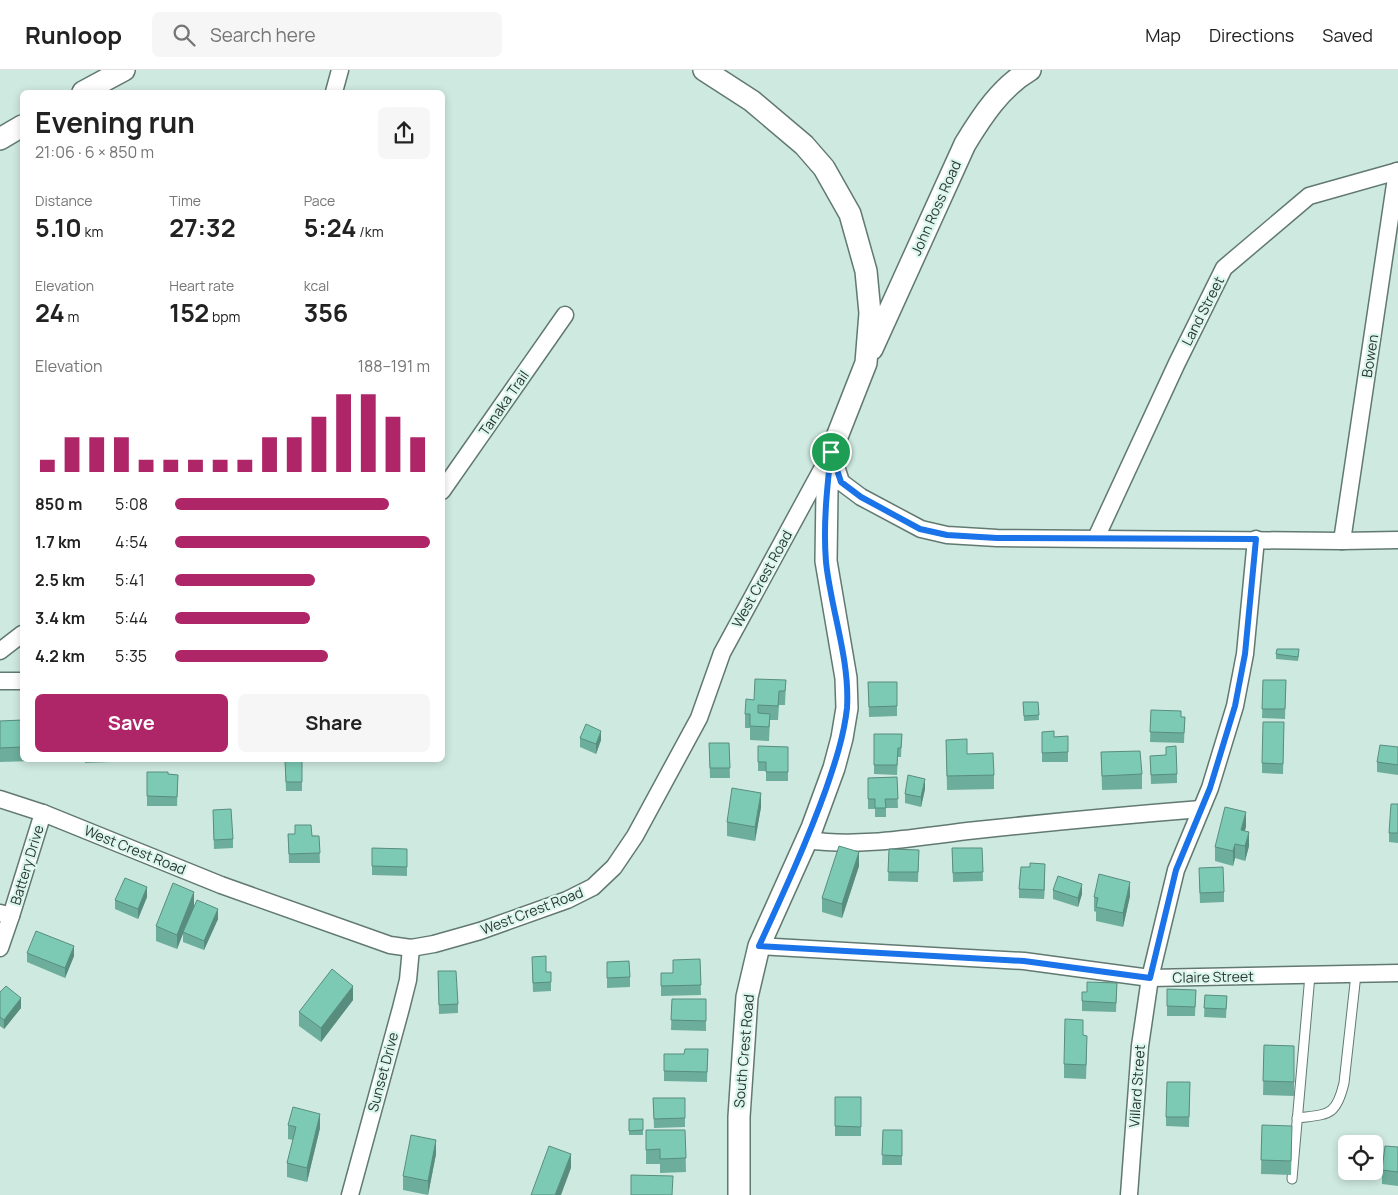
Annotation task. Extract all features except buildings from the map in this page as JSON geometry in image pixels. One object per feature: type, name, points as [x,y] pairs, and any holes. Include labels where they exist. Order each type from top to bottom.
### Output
[{"type":"street","points":[[87,90],[124,70]]},
{"type":"street","points":[[335,90],[340,70]]},
{"type":"street","name":"John Ross Road","points":[[866,364],[965,144],[984,113],[1002,93],[1030,70]]},
{"type":"street","name":"South Crest Road","points":[[706,71],[752,101],[804,145],[824,168],[850,214],[866,271],[870,313],[866,364],[831,452],[826,491],[826,561],[846,678],[847,708],[834,768],[807,840],[759,946],[747,997],[739,1117],[738,1195]]},
{"type":"street","points":[[0,139],[20,127]]},
{"type":"street","name":"Land Street","points":[[1096,538],[1224,268],[1309,196],[1398,171]]},
{"type":"street","name":"Bowen","points":[[1342,541],[1398,171]]},
{"type":"street","name":"Tanaka Trail","points":[[445,487],[565,316]]},
{"type":"street","points":[[831,452],[841,482],[861,497],[920,529],[947,535],[997,538],[1398,540]]},
{"type":"street","name":"West Crest Road","points":[[0,799],[43,813],[231,888],[390,945],[411,948],[434,944],[480,931],[567,900],[593,887],[614,867],[635,836],[699,718],[722,653],[831,452]]},
{"type":"street","name":"Villard Street","points":[[1130,1195],[1140,1046],[1150,978],[1176,870],[1210,788],[1235,706],[1245,654],[1256,539]]},
{"type":"street","points":[[0,651],[20,636]]},
{"type":"street","points":[[0,681],[20,681]]},
{"type":"street","points":[[807,840],[832,843],[902,839],[1086,818],[1201,809]]},
{"type":"street","name":"Battery Drive","points":[[0,948],[6,914],[43,813]]},
{"type":"street","name":"Claire Street","points":[[759,946],[1024,961],[1150,978],[1398,973]]},
{"type":"street","name":"Sunset Drive","points":[[350,1195],[408,980],[411,948]]},
{"type":"lane","points":[[1292,1180],[1310,974]]},
{"type":"lane","points":[[1297,1118],[1325,1114],[1334,1109],[1340,1101],[1344,1083],[1356,974]]},
{"type":"route","points":[[831,452],[841,482],[861,497],[920,529],[947,535],[997,538],[1256,539],[1245,654],[1235,706],[1210,788],[1176,870],[1150,978],[1024,961],[759,946],[812,828],[834,768],[847,708],[846,678],[826,561],[826,491],[831,452]]}]
